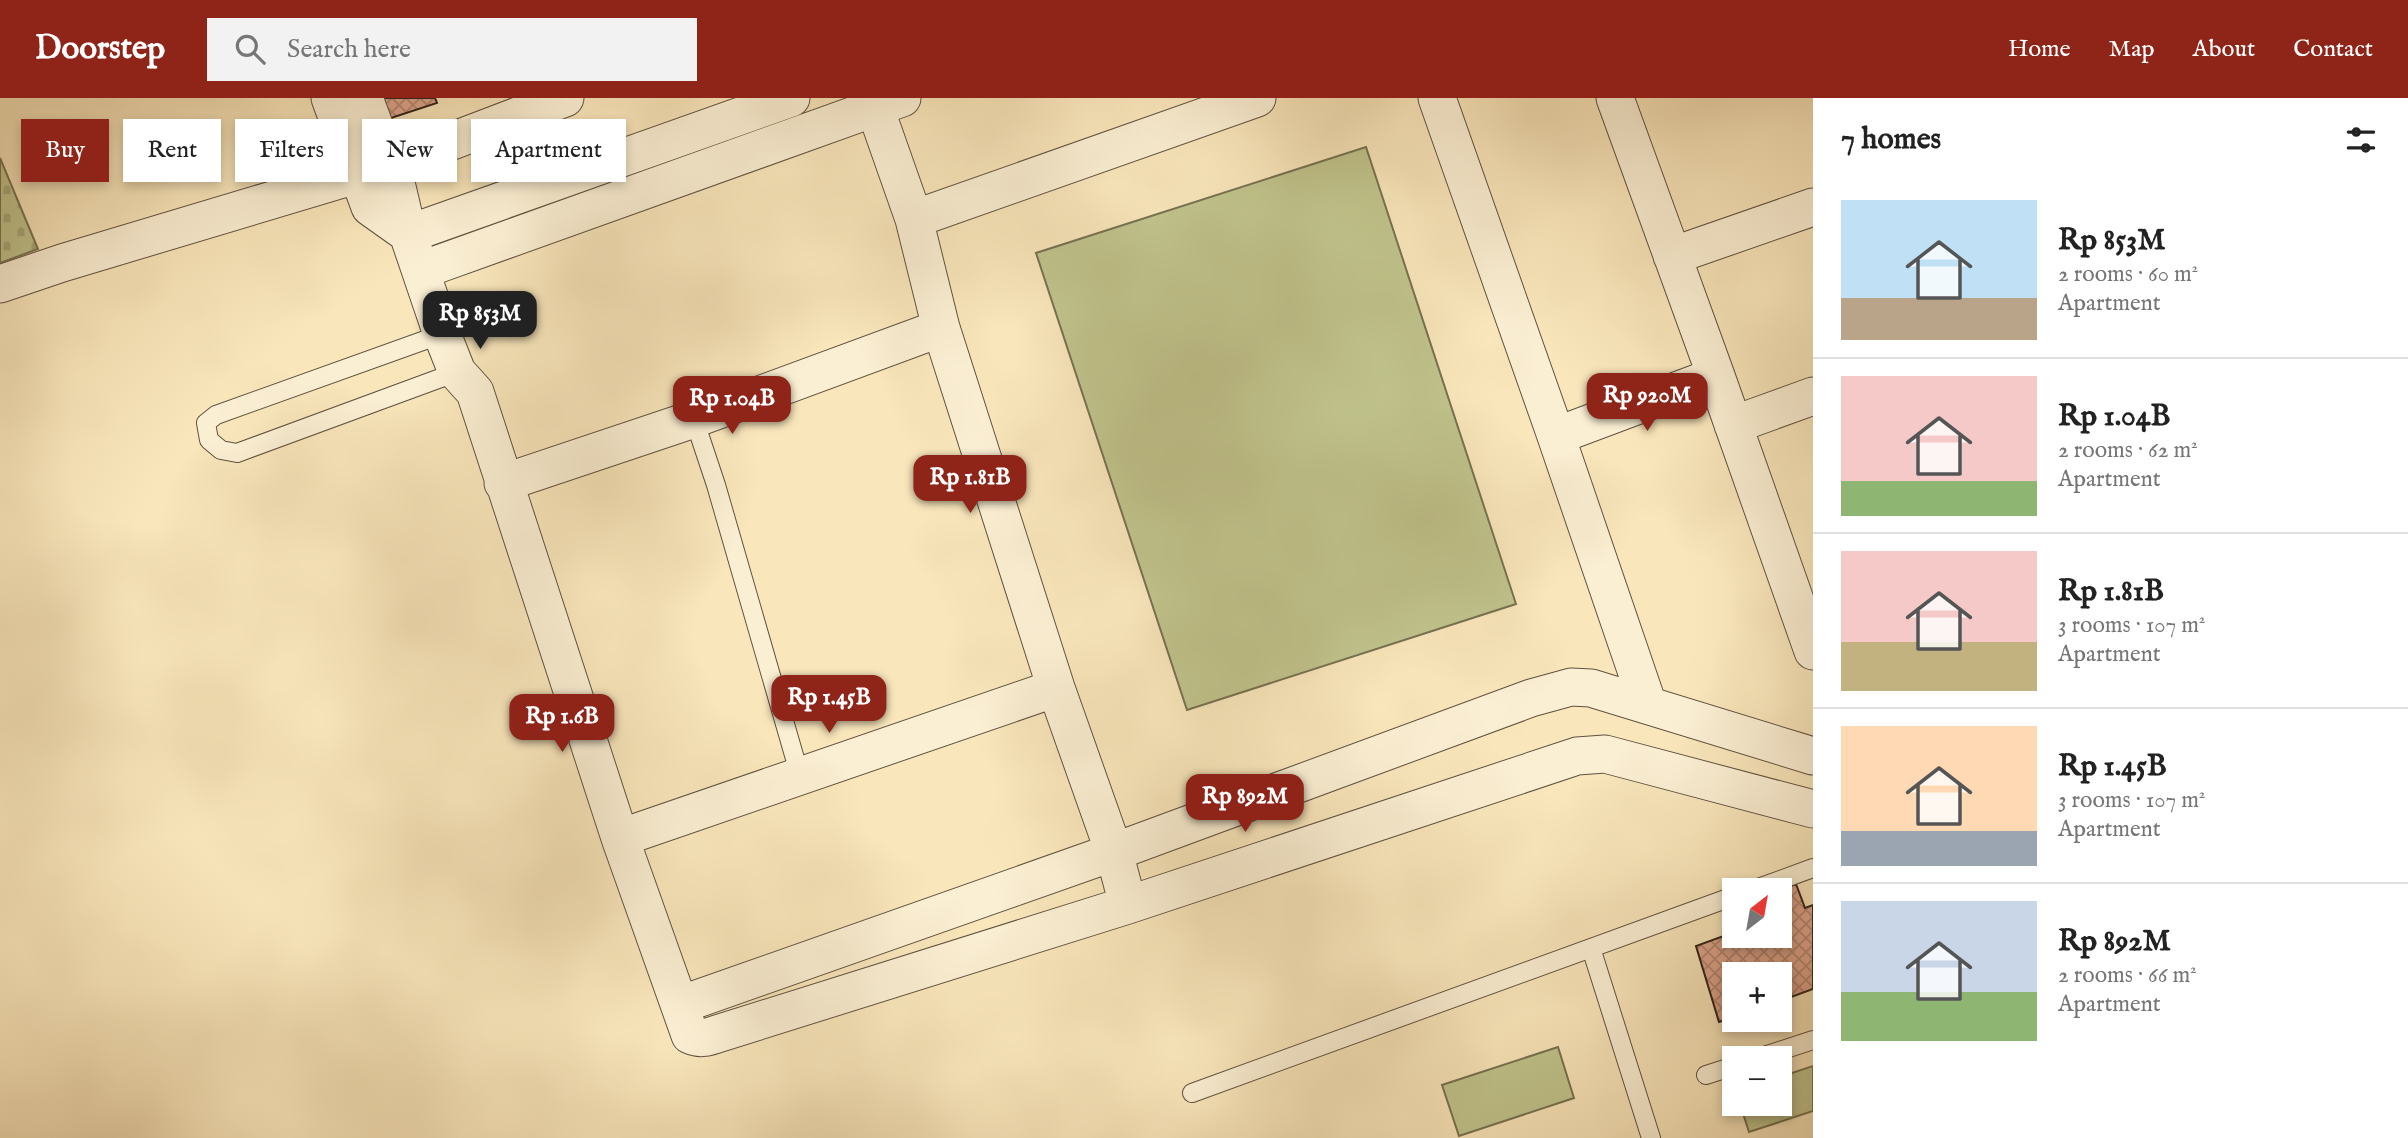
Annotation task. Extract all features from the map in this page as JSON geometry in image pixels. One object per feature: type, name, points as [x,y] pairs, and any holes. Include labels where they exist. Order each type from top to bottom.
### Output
[{"type":"street","points":[[330,98],[362,150]]},
{"type":"street","points":[[364,98],[367,119]]},
{"type":"street","points":[[457,138],[565,98]]},
{"type":"street","points":[[408,234],[790,98]]},
{"type":"street","points":[[914,219],[1256,98]]},
{"type":"street","points":[[1437,98],[1648,705]]},
{"type":"street","points":[[1615,98],[1733,425],[1802,584],[1813,651]]},
{"type":"street","points":[[422,270],[888,103],[941,328],[1056,688],[1114,852],[1128,905]]},
{"type":"street","points":[[0,284],[362,173]]},
{"type":"street","points":[[373,182],[370,207],[408,234],[457,372],[475,393],[620,838],[690,1035],[701,1039],[1128,905],[1577,756],[1605,754],[1813,809]]},
{"type":"street","points":[[1672,256],[1813,207]]},
{"type":"street","points":[[503,483],[694,419],[941,328]]},
{"type":"street","points":[[1556,436],[1716,376]]},
{"type":"street","points":[[1733,425],[1813,396]]},
{"type":"street","points":[[680,1005],[1571,687],[1591,688],[1813,756]]},
{"type":"street","points":[[620,838],[1056,688]]},
{"type":"lane","points":[[442,334],[216,415],[206,423],[209,440],[221,450],[237,453],[457,372]]},
{"type":"lane","points":[[694,419],[720,498],[800,776]]},
{"type":"lane","points":[[1786,878],[1813,868]]},
{"type":"lane","points":[[1192,1093],[1722,900]]},
{"type":"lane","points":[[1591,948],[1651,1138]]},
{"type":"lane","points":[[1792,1047],[1813,1040]]},
{"type":"lane","points":[[1706,1075],[1722,1070]]},
{"type":"green space","points":[[1366,147],[1516,604],[1187,710],[1036,253]]},
{"type":"green space","points":[[0,158],[38,249],[0,263]]},
{"type":"green space","points":[[1558,1047],[1574,1098],[1459,1136],[1442,1085]]},
{"type":"green space","points":[[1813,1066],[1813,1111],[1749,1132],[1744,1116],[1792,1116],[1792,1073]]},
{"type":"building","points":[[381,98],[435,98],[437,103],[388,119]]},
{"type":"building","points":[[1796,884],[1805,908],[1813,905],[1813,989],[1792,997],[1792,962],[1722,962],[1722,1021],[1719,1022],[1696,946],[1722,937],[1722,948],[1792,948],[1792,886]]}]
